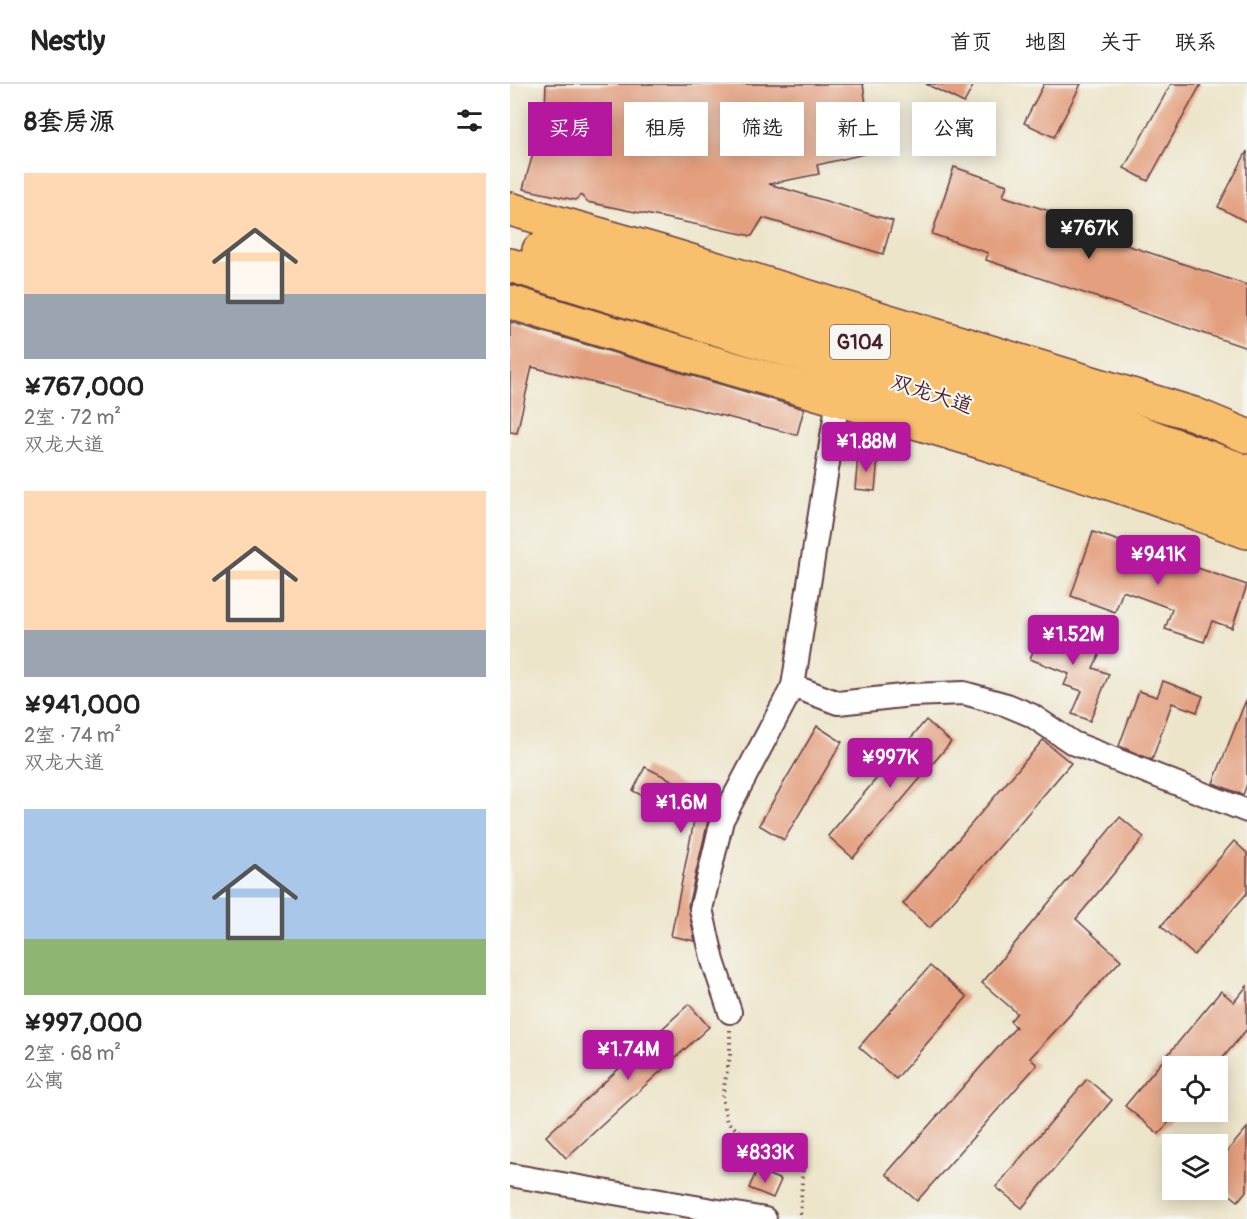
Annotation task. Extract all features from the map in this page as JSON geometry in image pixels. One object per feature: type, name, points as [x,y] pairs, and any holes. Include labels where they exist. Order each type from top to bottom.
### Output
[{"type":"highway","name":"G104","points":[[510,209],[658,250],[1194,414],[1247,436]]},
{"type":"highway","name":"双龙大道","points":[[510,242],[1039,395],[1202,468],[1247,503]]},
{"type":"highway","name":"双龙大道","points":[[510,265],[878,377],[1202,468],[1247,472]]},
{"type":"highway","name":"双龙大道","points":[[510,302],[934,427],[1138,491],[1247,532]]},
{"type":"street","points":[[730,1012],[713,961],[701,909],[722,820],[793,686],[838,399]]},
{"type":"street","points":[[793,686],[838,704],[911,695],[964,693],[1023,712],[1073,743],[1247,812]]},
{"type":"street","points":[[510,1175],[765,1219]]},
{"type":"path","points":[[730,1012],[730,1056],[722,1097],[727,1122],[744,1135],[784,1140],[803,1165],[800,1219]]},
{"type":"building","points":[[546,84],[863,84],[866,102],[816,102],[816,156],[856,156],[817,165],[819,174],[769,184],[893,221],[883,254],[763,218],[752,236],[587,202],[581,195],[575,200],[523,189],[532,156],[612,156],[612,102],[545,102]]},
{"type":"building","points":[[926,84],[974,84],[965,102]]},
{"type":"building","points":[[1044,84],[1081,84],[1054,137],[1024,123]]},
{"type":"building","points":[[1171,84],[1201,84],[1148,181],[1124,168]]},
{"type":"building","points":[[1247,151],[1247,222],[1218,207]]},
{"type":"building","points":[[954,167],[1007,185],[1003,196],[1077,220],[1075,228],[1247,285],[1247,348],[986,260],[988,253],[932,234]]},
{"type":"building","points":[[510,322],[804,409],[797,435],[532,367],[517,433],[510,432]]},
{"type":"building","points":[[858,456],[878,458],[875,491],[855,489]]},
{"type":"building","points":[[1093,532],[1247,585],[1232,628],[1212,621],[1204,642],[1165,629],[1172,609],[1123,591],[1115,612],[1071,596]]},
{"type":"building","points":[[1043,624],[1103,646],[1093,668],[1109,674],[1090,721],[1072,714],[1082,691],[1064,685],[1069,674],[1030,659]]},
{"type":"building","points":[[1163,681],[1203,696],[1197,712],[1172,703],[1152,760],[1119,746],[1139,691],[1157,697]]},
{"type":"building","points":[[1246,700],[1247,784],[1243,795],[1213,783]]},
{"type":"building","points":[[926,720],[951,742],[853,858],[828,836]]},
{"type":"building","points":[[817,726],[842,742],[784,840],[759,825]]},
{"type":"building","points":[[1043,740],[1071,763],[930,928],[903,904]]},
{"type":"building","points":[[645,767],[716,802],[709,817],[688,906],[695,941],[671,936],[694,821],[633,791]]},
{"type":"building","points":[[1120,817],[1144,837],[1076,919],[1121,960],[1030,1058],[1037,1065],[917,1201],[886,1174],[1016,1027],[1010,1021],[1017,1013],[982,983]]},
{"type":"building","points":[[1234,841],[1247,853],[1247,893],[1194,955],[1161,926]]},
{"type":"building","points":[[930,966],[967,997],[896,1079],[859,1047]]},
{"type":"building","points":[[1247,986],[1247,1029],[1224,1056],[1167,1056],[1221,991],[1234,1002]]},
{"type":"building","points":[[689,1004],[709,1027],[566,1158],[546,1136]]},
{"type":"building","points":[[1162,1062],[1162,1122],[1169,1122],[1159,1134],[1125,1106]]},
{"type":"building","points":[[1087,1079],[1112,1100],[1022,1208],[996,1187]]},
{"type":"building","points":[[1247,1128],[1247,1190],[1238,1201],[1228,1193],[1228,1150]]},
{"type":"building","points":[[757,1170],[781,1180],[773,1198],[749,1188]]}]
